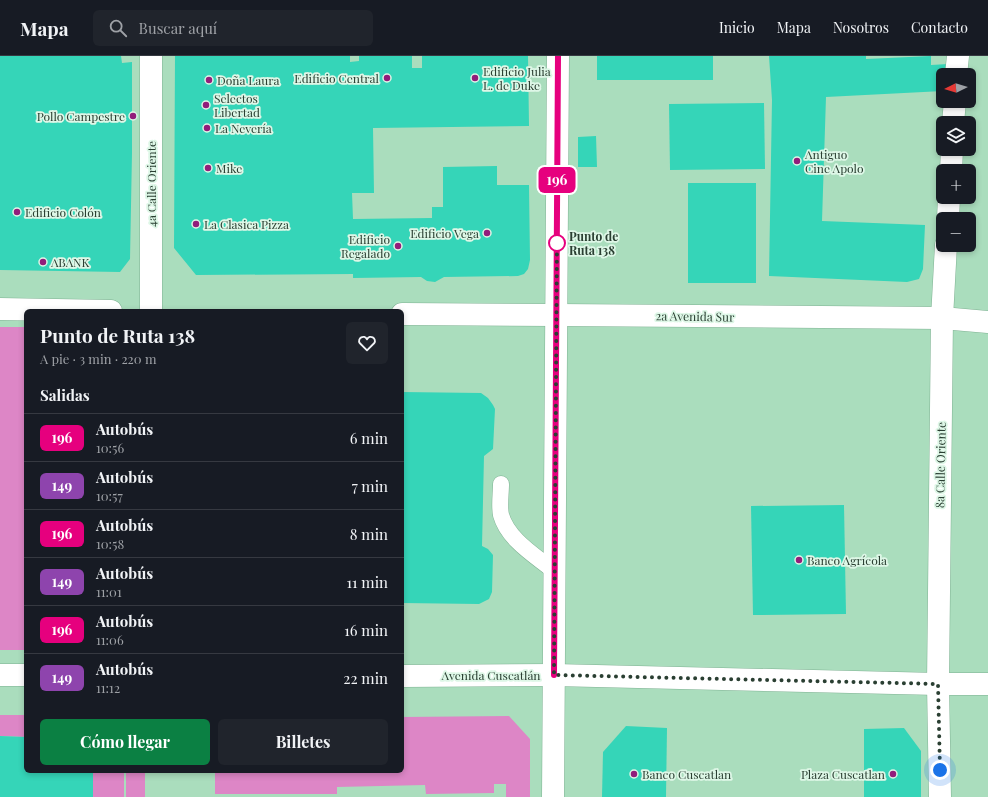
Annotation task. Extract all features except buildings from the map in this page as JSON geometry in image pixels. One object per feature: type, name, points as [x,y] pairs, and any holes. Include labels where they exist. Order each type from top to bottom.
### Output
[{"type":"street","name":"4a Calle Oriente","points":[[151,56],[151,309]]},
{"type":"street","points":[[553,797],[558,56]]},
{"type":"street","points":[[957,68],[958,56]]},
{"type":"street","name":"8a Calle Oriente","points":[[940,797],[938,684],[942,318],[946,252]]},
{"type":"street","points":[[0,309],[24,309]]},
{"type":"street","name":"2a Avenida Sur","points":[[404,314],[942,318],[988,322]]},
{"type":"street","points":[[0,675],[24,675]]},
{"type":"street","name":"Avenida Cuscatlán","points":[[404,676],[554,675],[988,684]]},
{"type":"lane","points":[[501,484],[501,515],[510,533],[527,550],[554,570]]},
{"type":"shaded area","points":[[0,327],[24,327],[24,650],[0,650]]},
{"type":"shaded area","points":[[0,715],[24,715],[24,737],[0,736]]},
{"type":"shaded area","points":[[509,716],[530,739],[530,797],[506,797],[506,784],[494,784],[494,793],[426,794],[425,785],[337,787],[337,794],[215,794],[215,773],[404,773],[404,717]]},
{"type":"shaded area","points":[[93,773],[124,773],[124,797],[93,797]]},
{"type":"shaded area","points":[[126,773],[145,773],[145,797],[126,797]]},
{"type":"bus line","name":"196","points":[[554,675],[558,56]]},
{"type":"place","name":"Edificio Central","points":[[387,78]]},
{"type":"place","name":"Edificio Julia L. de Duke","points":[[475,78]]},
{"type":"place","name":"Doña Laura","points":[[209,80]]},
{"type":"place","name":"Selectos Libertad","points":[[206,105]]},
{"type":"place","name":"Pollo Campestre","points":[[133,116]]},
{"type":"place","name":"La Nevería","points":[[207,128]]},
{"type":"place","name":"Antiguo Cine Apolo","points":[[797,161]]},
{"type":"place","name":"Mike","points":[[208,168]]},
{"type":"place","name":"Edificio Colón","points":[[17,212]]},
{"type":"place","name":"La Clasica Pizza","points":[[196,224]]},
{"type":"place","name":"Edificio Vega","points":[[487,233]]},
{"type":"place","name":"Punto de Ruta 138","points":[[557,243]]},
{"type":"place","name":"Edificio Regalado","points":[[398,246]]},
{"type":"place","name":"ABANK","points":[[43,262]]},
{"type":"place","name":"Banco Agrícola","points":[[799,560]]},
{"type":"place","name":"Banco Cuscatlan","points":[[634,774]]},
{"type":"place","name":"Plaza Cuscatlan","points":[[893,774]]},
{"type":"route","points":[[557,243],[557,238],[554,675],[938,684],[940,770]]}]
